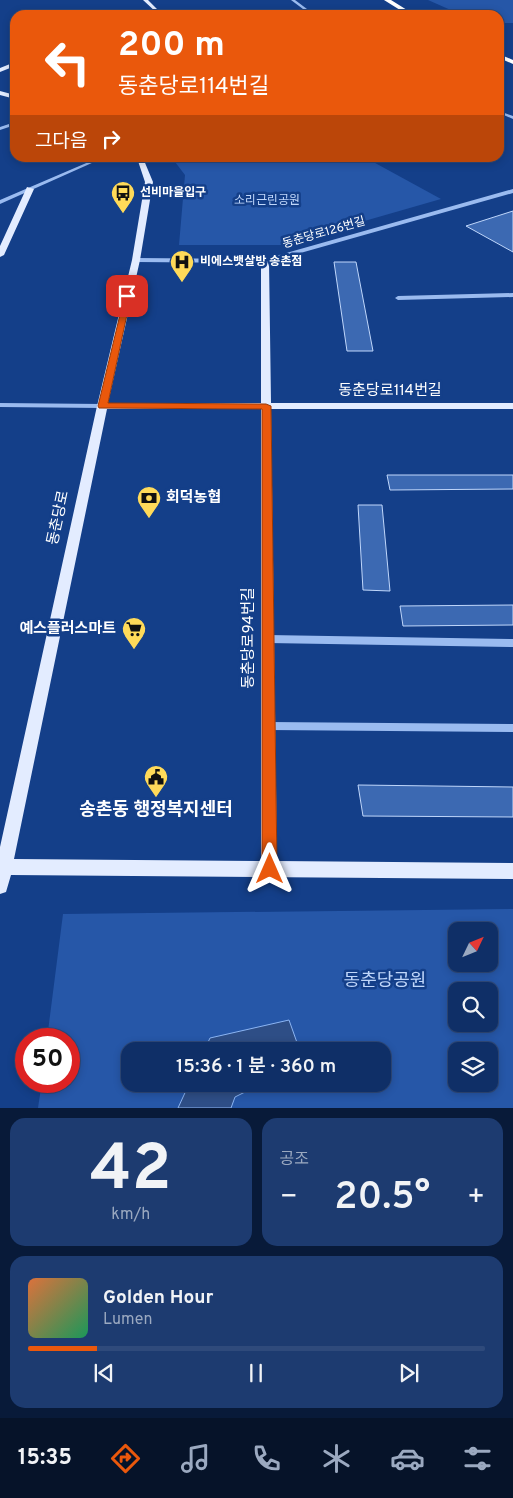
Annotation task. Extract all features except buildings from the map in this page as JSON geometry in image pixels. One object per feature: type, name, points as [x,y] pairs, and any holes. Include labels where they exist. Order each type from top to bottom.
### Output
[{"type":"highway","points":[[387,0],[404,10]]},
{"type":"highway","points":[[382,5],[390,10]]},
{"type":"main road","points":[[145,0],[156,10]]},
{"type":"main road","name":"동춘당로","points":[[0,886],[2,867],[102,406],[136,260],[148,182],[141,162]]},
{"type":"main road","points":[[0,255],[30,189]]},
{"type":"main road","points":[[265,261],[266,406]]},
{"type":"main road","name":"동춘당로114번길","points":[[102,406],[513,406]]},
{"type":"main road","name":"동춘당로94번길","points":[[266,406],[270,869]]},
{"type":"main road","points":[[2,867],[513,871]]},
{"type":"street","points":[[293,0],[306,10]]},
{"type":"street","points":[[0,202],[91,162]]},
{"type":"street","name":"동춘당로126번길","points":[[136,260],[265,261],[513,191]]},
{"type":"street","points":[[398,298],[513,294]]},
{"type":"street","points":[[0,405],[102,406]]},
{"type":"street","points":[[268,640],[513,644]]},
{"type":"street","points":[[269,726],[513,728]]},
{"type":"green space","points":[[428,0],[513,0],[513,23],[504,23],[504,10],[451,10]]},
{"type":"green space","name":"소리근린공원","points":[[175,162],[373,162],[441,199],[281,245],[179,245],[185,175]]},
{"type":"green space","name":"동춘당공원","points":[[513,909],[513,1108],[38,1108],[40,1093],[80,1093],[80,1028],[48,1028],[63,914]]},
{"type":"shaded area","points":[[289,1020],[297,1042],[208,1042],[210,1038]]},
{"type":"shaded area","points":[[185,1092],[245,1092],[235,1097],[231,1108],[178,1108]]},
{"type":"place","name":"선비마을입구","points":[[123,214]]},
{"type":"place","name":"비에스뱃살방 송촌점","points":[[182,283]]},
{"type":"place","name":"회덕농협","points":[[149,519]]},
{"type":"place","name":"예스플러스마트","points":[[134,650]]},
{"type":"place","name":"송촌동 행정복지센터","points":[[156,798]]},
{"type":"route","points":[[127,296],[102,406],[266,406],[270,869]]}]
